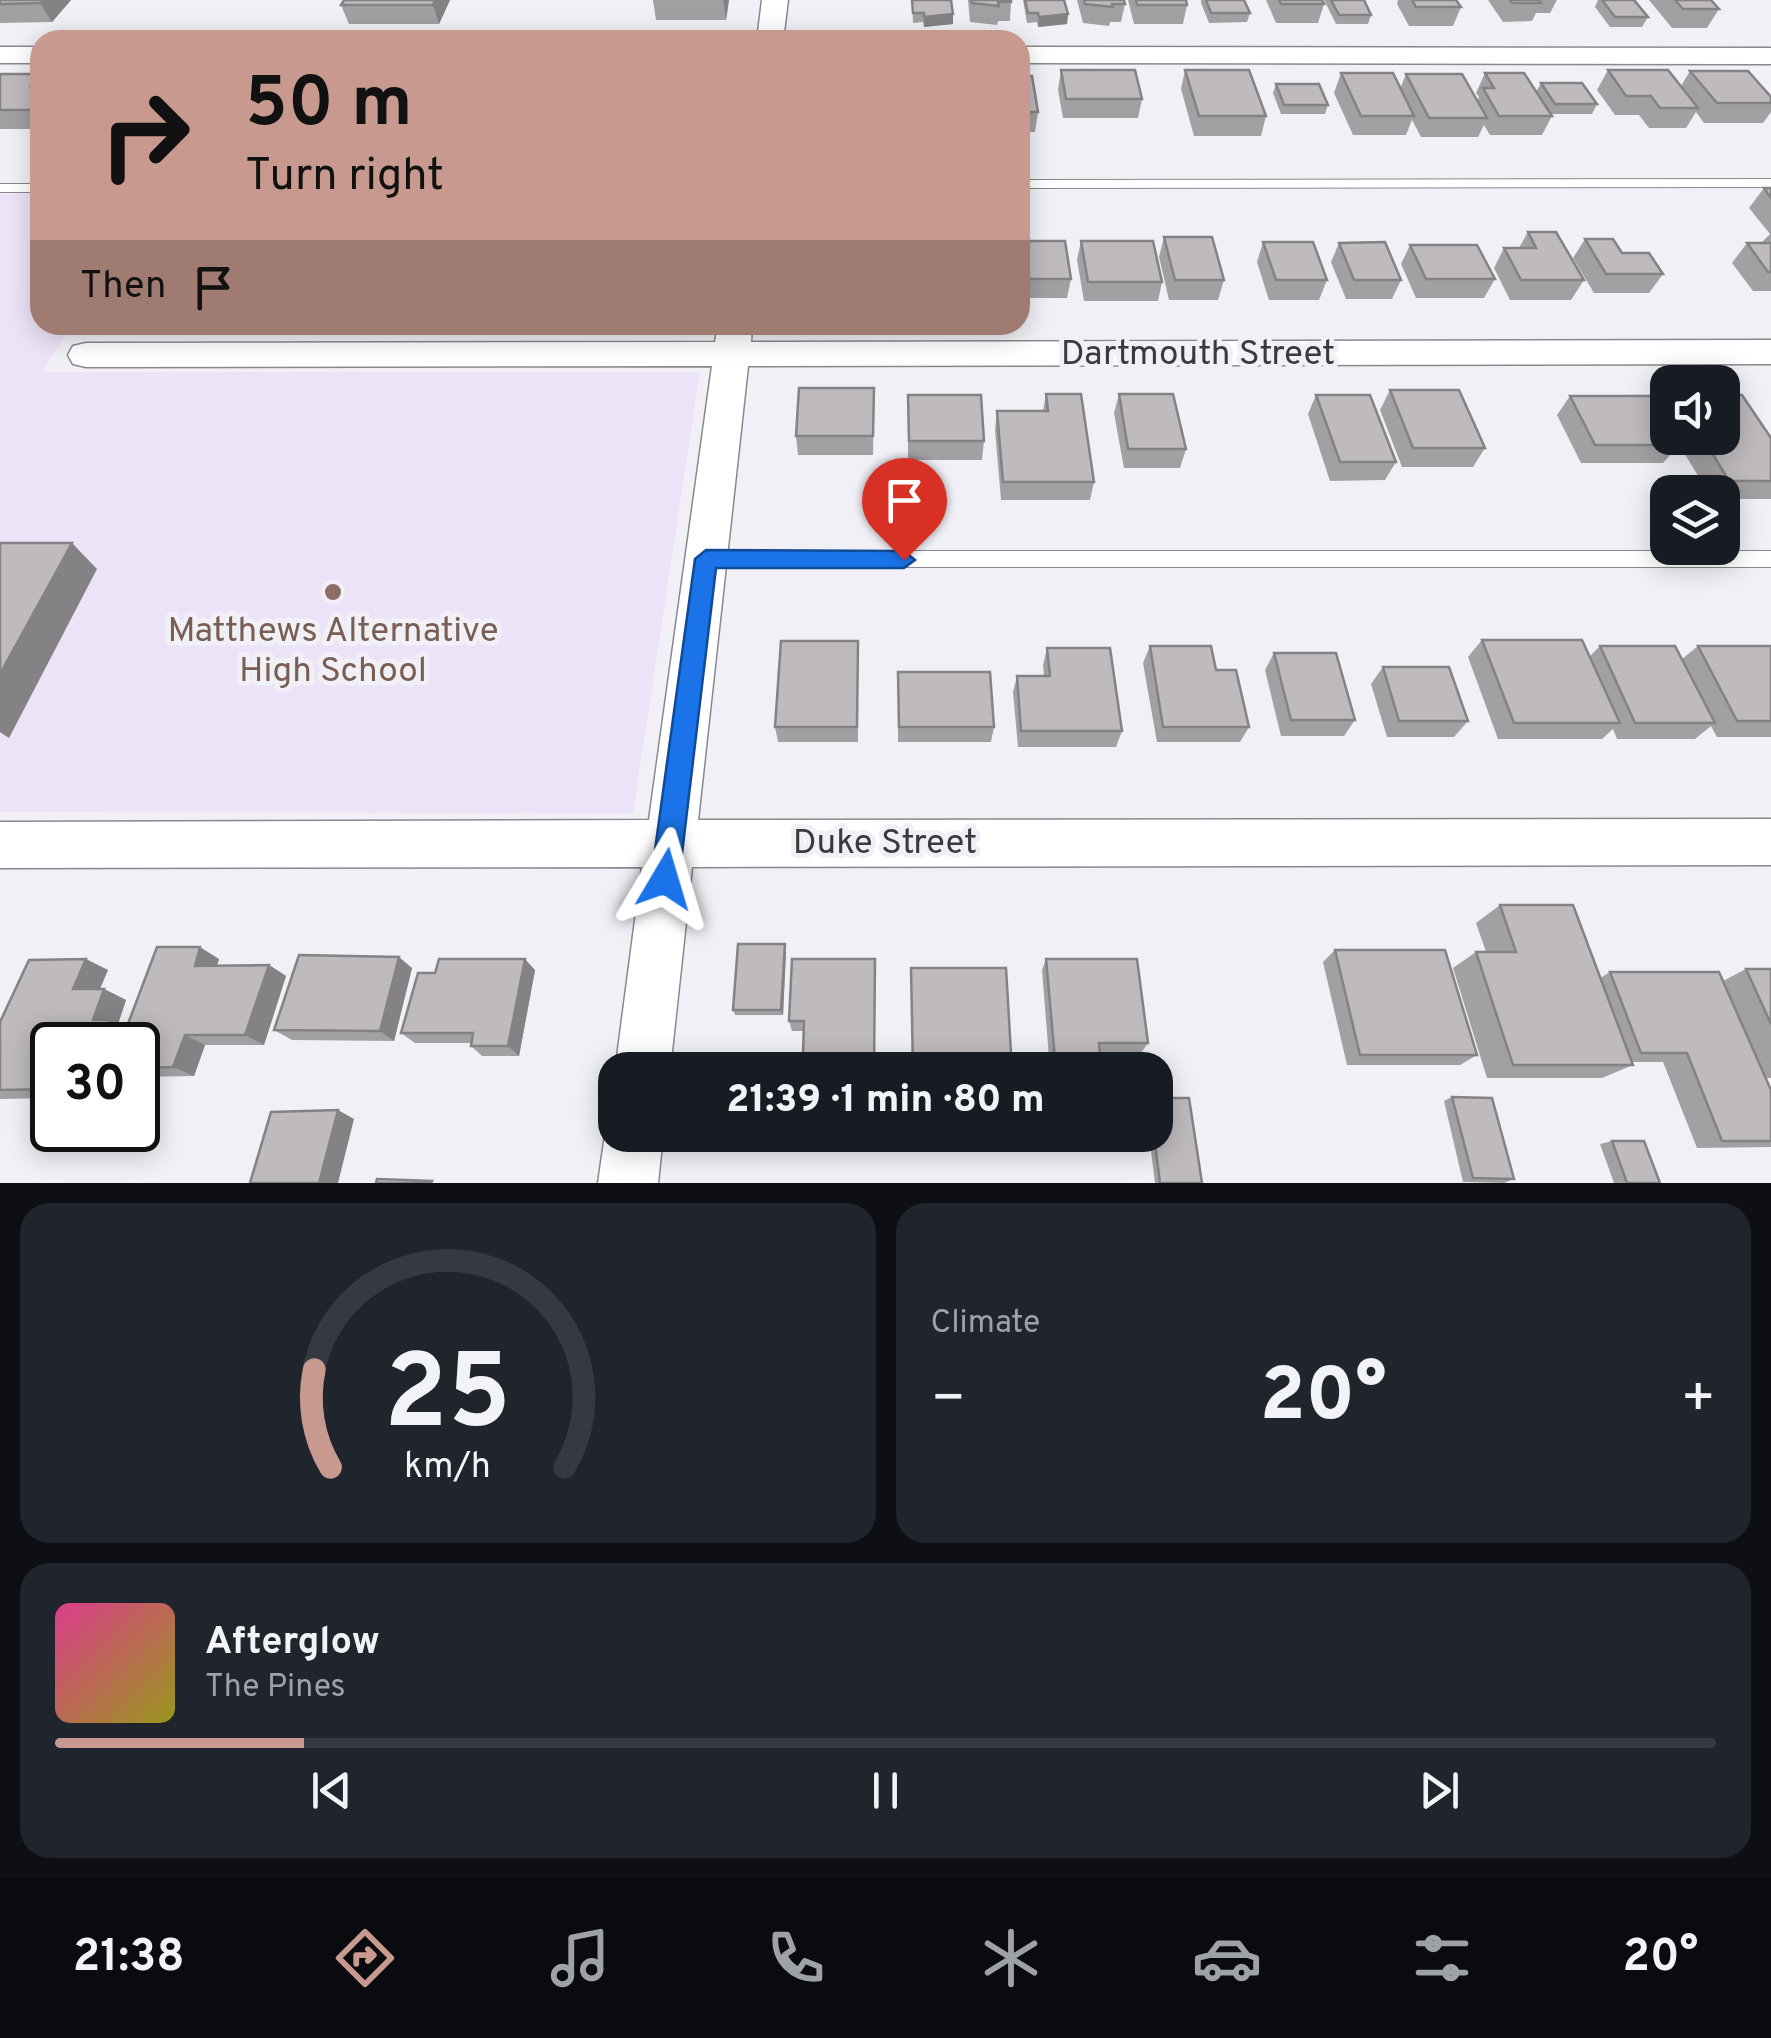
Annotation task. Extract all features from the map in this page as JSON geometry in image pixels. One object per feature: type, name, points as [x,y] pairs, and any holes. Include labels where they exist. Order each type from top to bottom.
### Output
[{"type":"street","points":[[771,30],[775,0]]},
{"type":"street","points":[[0,55],[30,55]]},
{"type":"street","points":[[1030,55],[1761,56],[1771,78]]},
{"type":"street","points":[[644,1052],[734,339]]},
{"type":"street","name":"Dartmouth Street","points":[[95,340],[734,339],[1771,352]]},
{"type":"street","name":"Duke Street","points":[[0,845],[1771,842]]},
{"type":"street","points":[[628,1183],[632,1152]]},
{"type":"lane","points":[[1030,184],[1771,184]]},
{"type":"lane","points":[[0,188],[30,188]]},
{"type":"lane","points":[[706,559],[1771,559]]},
{"type":"shaded area","name":"Matthews Alternative High School","points":[[30,193],[30,335],[66,335],[42,372],[700,372],[633,813],[0,812],[0,194]]},
{"type":"building","points":[[0,0],[43,0],[0,4]]},
{"type":"building","points":[[344,0],[435,0],[433,5],[341,5]]},
{"type":"building","points":[[912,0],[951,0],[953,14],[924,17],[924,13],[913,13]]},
{"type":"building","points":[[971,0],[1011,2],[998,2],[999,6]]},
{"type":"building","points":[[1025,0],[1064,0],[1068,14],[1039,17],[1038,13],[1028,13]]},
{"type":"building","points":[[1084,0],[1124,0],[1125,4],[1112,4],[1113,7],[1085,4]]},
{"type":"building","points":[[1136,0],[1186,0],[1187,5],[1137,5]]},
{"type":"building","points":[[1206,0],[1244,0],[1250,13],[1211,13]]},
{"type":"building","points":[[1279,0],[1322,0],[1324,4],[1281,4]]},
{"type":"building","points":[[1331,0],[1364,0],[1371,15],[1339,15]]},
{"type":"building","points":[[1412,0],[1456,0],[1461,7],[1416,7]]},
{"type":"building","points":[[1510,0],[1539,0],[1541,3],[1512,3]]},
{"type":"building","points":[[1602,0],[1634,0],[1648,17],[1615,17]]},
{"type":"building","points":[[1675,0],[1711,0],[1719,9],[1683,9]]},
{"type":"building","points":[[1061,70],[1135,70],[1142,99],[1066,99]]},
{"type":"building","points":[[1185,70],[1249,70],[1266,116],[1199,116]]},
{"type":"building","points":[[1608,70],[1668,70],[1698,108],[1660,108],[1651,96],[1626,96]]},
{"type":"building","points":[[1690,71],[1748,71],[1771,97],[1771,103],[1717,103]]},
{"type":"building","points":[[1341,73],[1393,73],[1414,116],[1361,116]]},
{"type":"building","points":[[1485,73],[1524,73],[1552,116],[1499,116],[1483,88],[1494,88]]},
{"type":"building","points":[[0,74],[30,74],[30,110],[0,110]]},
{"type":"building","points":[[1406,74],[1462,74],[1487,118],[1429,118]]},
{"type":"building","points":[[1030,76],[1032,76],[1038,112],[1030,112]]},
{"type":"building","points":[[1541,83],[1582,83],[1597,104],[1555,104]]},
{"type":"building","points":[[1276,84],[1319,84],[1328,105],[1284,105]]},
{"type":"building","points":[[1528,232],[1556,232],[1584,280],[1521,280],[1504,248],[1536,248]]},
{"type":"building","points":[[1164,237],[1212,237],[1224,280],[1175,280]]},
{"type":"building","points":[[1585,239],[1613,239],[1622,253],[1649,253],[1663,274],[1606,274]]},
{"type":"building","points":[[1030,241],[1065,241],[1071,279],[1030,279]]},
{"type":"building","points":[[1081,241],[1153,241],[1162,282],[1088,282]]},
{"type":"building","points":[[1263,242],[1313,242],[1327,280],[1276,280]]},
{"type":"building","points":[[1385,242],[1401,280],[1354,280],[1339,243]]},
{"type":"building","points":[[1747,243],[1771,243],[1771,272],[1768,272]]},
{"type":"building","points":[[1410,245],[1477,245],[1495,279],[1426,279]]},
{"type":"building","points":[[799,388],[874,388],[873,436],[796,436]]},
{"type":"building","points":[[1390,390],[1459,390],[1485,448],[1413,448]]},
{"type":"building","points":[[1046,394],[1081,394],[1094,482],[1003,482],[997,411],[1048,411]]},
{"type":"building","points":[[1119,394],[1173,394],[1186,449],[1128,449]]},
{"type":"building","points":[[908,395],[981,395],[984,441],[909,441]]},
{"type":"building","points":[[1316,395],[1370,395],[1396,462],[1340,462]]},
{"type":"building","points":[[1742,395],[1771,438],[1771,481],[1740,481],[1740,475],[1725,475],[1713,455],[1740,455]]},
{"type":"building","points":[[1570,396],[1650,396],[1650,445],[1595,445]]},
{"type":"building","points":[[0,543],[72,543],[0,674]]},
{"type":"building","points":[[1482,640],[1582,640],[1620,723],[1514,723]]},
{"type":"building","points":[[781,641],[858,641],[857,727],[775,727]]},
{"type":"building","points":[[1150,646],[1211,646],[1216,670],[1236,670],[1249,727],[1163,727]]},
{"type":"building","points":[[1600,646],[1675,646],[1715,723],[1635,723]]},
{"type":"building","points":[[1698,646],[1771,646],[1771,721],[1737,721]]},
{"type":"building","points":[[1047,648],[1110,648],[1122,731],[1021,731],[1017,676],[1050,676]]},
{"type":"building","points":[[1274,653],[1336,653],[1355,720],[1291,720]]},
{"type":"building","points":[[1383,667],[1449,667],[1468,721],[1399,721]]},
{"type":"building","points":[[898,672],[990,672],[994,727],[899,727]]},
{"type":"building","points":[[1500,905],[1573,905],[1633,1065],[1513,1065],[1476,952],[1516,952]]},
{"type":"building","points":[[738,944],[785,944],[781,1010],[733,1010]]},
{"type":"building","points":[[157,947],[200,947],[195,966],[269,965],[245,1035],[185,1035],[173,1067],[160,1067],[160,1022],[129,1022]]},
{"type":"building","points":[[1335,950],[1445,950],[1477,1055],[1360,1055]]},
{"type":"building","points":[[299,955],[399,957],[380,1031],[274,1030]]},
{"type":"building","points":[[86,959],[73,989],[104,989],[93,1020],[110,1020],[30,1022],[30,1089],[0,1090],[0,1022],[29,960]]},
{"type":"building","points":[[439,959],[525,959],[508,1046],[471,1046],[473,1033],[401,1033],[418,973],[435,973]]},
{"type":"building","points":[[792,959],[875,959],[874,1052],[803,1052],[804,1021],[789,1021]]},
{"type":"building","points":[[1046,959],[1137,959],[1148,1043],[1099,1043],[1100,1052],[1054,1052]]},
{"type":"building","points":[[911,968],[1006,968],[1011,1052],[913,1052]]},
{"type":"building","points":[[1746,969],[1771,969],[1771,1024]]},
{"type":"building","points":[[1610,972],[1719,972],[1771,1090],[1771,1141],[1722,1141],[1687,1053],[1641,1053]]},
{"type":"building","points":[[1452,1097],[1492,1098],[1514,1179],[1473,1178]]},
{"type":"building","points":[[1173,1098],[1189,1098],[1202,1183],[1160,1183],[1156,1152],[1173,1152]]},
{"type":"building","points":[[338,1110],[319,1183],[250,1183],[271,1112]]},
{"type":"building","points":[[1612,1141],[1644,1141],[1660,1183],[1627,1183]]},
{"type":"building","points":[[377,1179],[432,1181],[376,1183]]},
{"type":"place","name":"Matthews Alternative High School","points":[[333,592]]},
{"type":"route","points":[[665,879],[706,559],[904,560]]}]
